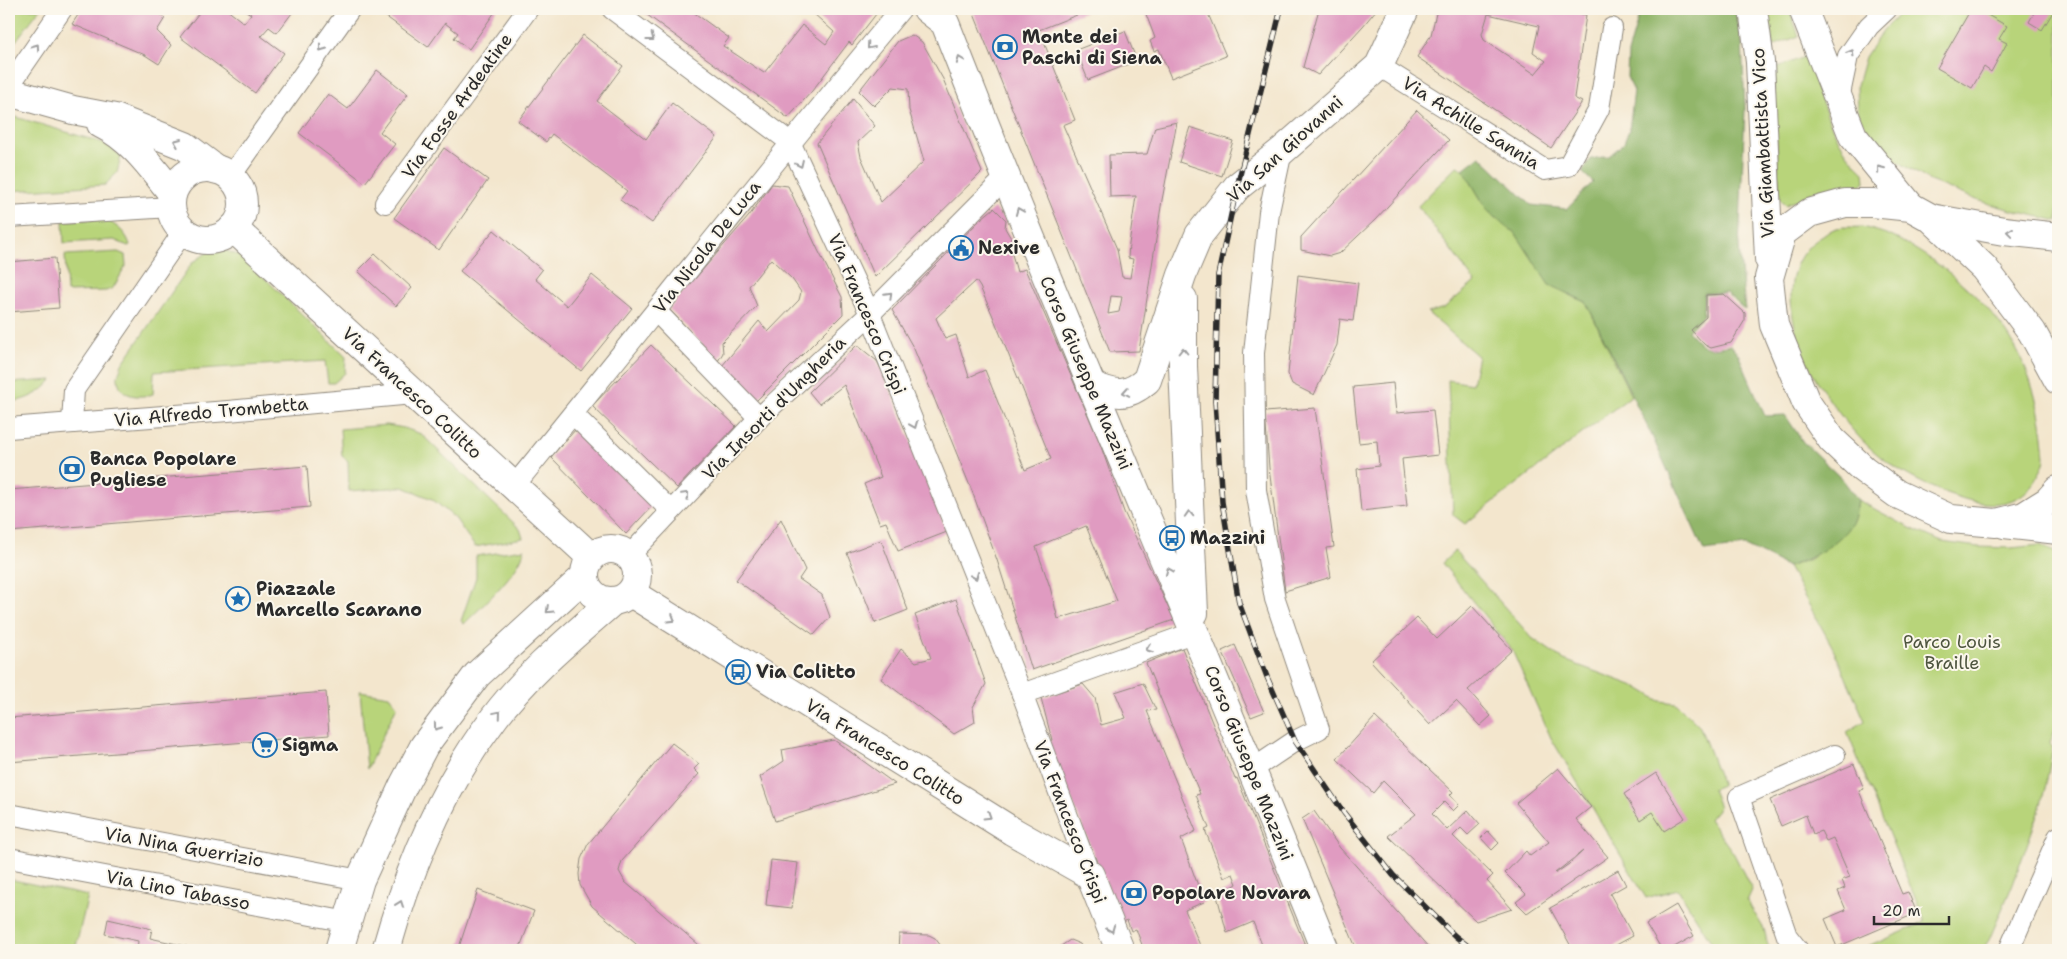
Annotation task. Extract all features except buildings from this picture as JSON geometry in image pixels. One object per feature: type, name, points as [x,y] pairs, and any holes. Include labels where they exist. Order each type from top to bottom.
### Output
[{"type":"main road","name":"Corso Giuseppe Mazzini","points":[[927,9],[945,23],[1005,178],[1253,769],[1325,950]]},
{"type":"main road","name":"Via San Giovanni","points":[[1091,385],[1109,393],[1125,394],[1138,389],[1148,380],[1182,276],[1199,235],[1237,187],[1282,151],[1378,66],[1405,9]]},
{"type":"main road","name":"Via Giambattista Vico","points":[[1753,9],[1760,62],[1769,278],[1774,325],[1806,402],[1832,440],[1863,469],[1897,494],[1951,519],[1996,522]]},
{"type":"main road","points":[[1803,9],[1853,136],[1921,213],[1984,268],[2032,332],[2058,380]]},
{"type":"main road","points":[[9,92],[73,110],[115,118],[152,131],[185,146],[224,173],[239,188],[242,202],[241,216],[233,228],[222,237],[209,241],[195,238],[183,232],[174,221],[171,200],[143,156],[111,128],[73,110]]},
{"type":"main road","points":[[171,200],[179,181],[190,172],[204,168],[224,173]]},
{"type":"main road","points":[[1769,278],[1782,233],[1809,212],[1845,204],[1872,203],[2004,231],[2058,237]]},
{"type":"main road","name":"Via Francesco Colitto","points":[[233,228],[514,486],[588,567]]},
{"type":"main road","name":"Corso Giuseppe Mazzini","points":[[1182,276],[1183,366],[1195,632]]},
{"type":"main road","points":[[1996,522],[2024,516],[2048,501],[2058,490]]},
{"type":"main road","points":[[1996,522],[2057,531]]},
{"type":"main road","points":[[339,950],[360,880],[424,746],[477,675],[588,567],[603,550],[610,549],[623,552],[632,559],[638,572],[637,581],[622,598],[554,653],[520,688],[494,717],[467,756],[420,849],[398,909],[386,950]]},
{"type":"main road","points":[[588,567],[592,594],[604,601],[622,598]]},
{"type":"main road","name":"Via Francesco Colitto","points":[[622,598],[1012,831],[1090,875]]},
{"type":"main road","name":"Via Francesco Crispi","points":[[1090,875],[1120,950]]},
{"type":"street","points":[[9,86],[62,9]]},
{"type":"street","points":[[224,173],[350,9]]},
{"type":"street","name":"Via Fosse Ardeatine","points":[[385,203],[528,9]]},
{"type":"street","name":"Via Francesco Crispi","points":[[612,9],[790,142],[870,314],[1022,694],[1090,875]]},
{"type":"street","name":"Via Nicola De Luca","points":[[514,486],[790,142],[901,9]]},
{"type":"street","points":[[1838,99],[1848,56],[1869,26],[1887,9]]},
{"type":"street","name":"Via Achille Sannia","points":[[1378,66],[1546,170],[1568,166],[1599,109],[1612,28]]},
{"type":"street","points":[[1253,769],[1295,741],[1319,729],[1275,600],[1256,490],[1254,353],[1269,212],[1282,151]]},
{"type":"street","name":"Via Insorti d'Ungheria","points":[[629,556],[759,418],[870,314],[1005,178]]},
{"type":"street","points":[[9,217],[171,200]]},
{"type":"street","points":[[72,423],[74,390],[183,232]]},
{"type":"street","points":[[656,311],[759,418]]},
{"type":"street","name":"Via Alfredo Trombetta","points":[[9,428],[237,411],[413,394]]},
{"type":"street","points":[[573,414],[671,511]]},
{"type":"street","points":[[1022,694],[1195,632]]},
{"type":"street","points":[[1798,950],[1787,936],[1739,797],[1835,755]]},
{"type":"street","name":"Via Nina Guerrizio","points":[[9,814],[360,880]]},
{"type":"street","points":[[2010,950],[2058,837]]},
{"type":"street","name":"Via Lino Tabasso","points":[[9,858],[348,922]]},
{"type":"green space","points":[[9,9],[40,9],[12,46],[9,47]]},
{"type":"green space","points":[[1641,9],[1736,9],[1742,41],[1745,109],[1739,247],[1745,310],[1726,293],[1704,293],[1703,315],[1688,331],[1706,347],[1715,348],[1731,345],[1738,354],[1765,416],[1785,415],[1803,442],[1843,480],[1858,500],[1853,521],[1839,538],[1824,550],[1788,567],[1745,546],[1704,551],[1653,438],[1586,302],[1549,285],[1516,234],[1488,211],[1463,169],[1480,156],[1531,205],[1567,209],[1593,182],[1582,172],[1591,159],[1609,156],[1624,143],[1629,130],[1634,91],[1627,77],[1628,53]]},
{"type":"green space","points":[[1767,9],[1789,9],[1799,36],[1773,46]]},
{"type":"green space","points":[[1904,9],[2058,9],[2058,221],[1977,200],[1930,181],[1879,150],[1858,113],[1857,85],[1865,57],[1884,29]]},
{"type":"green space","points":[[1807,56],[1828,118],[1843,147],[1864,172],[1865,182],[1859,186],[1820,189],[1786,205],[1780,200],[1773,69]]},
{"type":"green space","points":[[9,115],[107,144],[121,156],[117,173],[105,185],[9,191]]},
{"type":"green space","points":[[1457,166],[1463,169],[1488,211],[1516,234],[1528,251],[1567,294],[1586,302],[1631,396],[1465,524],[1453,515],[1448,380],[1472,384],[1478,356],[1428,313],[1444,308],[1475,282],[1418,206]]},
{"type":"green space","points":[[105,219],[126,236],[130,245],[128,246],[114,240],[64,243],[63,221]]},
{"type":"green space","points":[[1840,227],[1862,227],[1893,237],[1942,267],[1987,308],[2010,338],[2029,377],[2040,419],[2045,455],[2043,467],[2030,487],[2022,495],[2002,503],[1981,503],[1946,493],[1911,477],[1889,463],[1860,438],[1832,403],[1815,377],[1803,353],[1794,322],[1791,289],[1794,273],[1800,259],[1809,246],[1828,232]]},
{"type":"green space","points":[[224,250],[243,257],[346,357],[345,373],[334,383],[328,383],[325,361],[154,372],[153,394],[137,396],[122,390],[118,379],[122,364],[192,263],[208,252]]},
{"type":"green space","points":[[118,252],[125,255],[126,266],[113,288],[106,291],[67,292],[65,255]]},
{"type":"green space","points":[[52,380],[33,396],[9,402],[9,383]]},
{"type":"green space","points":[[387,425],[421,434],[520,529],[523,538],[475,547],[455,518],[432,499],[403,487],[349,491],[348,461],[342,456],[340,429]]},
{"type":"green space","name":"Parco Louis Braille","points":[[1858,500],[1908,527],[1942,542],[1978,547],[2011,548],[2040,545],[2058,554],[2058,724],[2050,742],[2052,752],[2039,812],[2012,886],[1989,940],[1982,950],[1861,950],[1925,922],[1847,732],[1865,721],[1833,648],[1788,567],[1810,559],[1853,522]]},
{"type":"green space","points":[[524,549],[522,558],[508,578],[464,624],[461,621],[476,577],[476,556]]},
{"type":"green space","points":[[1455,551],[1532,638],[1564,660],[1637,687],[1660,701],[1676,703],[1700,727],[1722,785],[1712,789],[1719,807],[1709,819],[1734,854],[1752,890],[1747,901],[1764,929],[1768,945],[1773,950],[1711,950],[1715,948],[1678,889],[1646,898],[1551,738],[1512,650],[1442,563]]},
{"type":"green space","points":[[360,691],[389,696],[397,706],[367,769]]},
{"type":"green space","points":[[9,879],[88,896],[75,950],[9,950]]},
{"type":"railway","points":[[1281,9],[1237,187],[1218,275],[1215,401],[1222,502],[1239,603],[1267,677],[1295,741],[1344,813],[1393,875],[1455,936],[1473,950]]},
{"type":"place","name":"Monte dei Paschi di Siena","points":[[1005,47]]},
{"type":"place","name":"Nexive","points":[[961,248]]},
{"type":"place","name":"Banca Popolare Pugliese","points":[[72,469]]},
{"type":"place","name":"Mazzini","points":[[1172,538]]},
{"type":"place","name":"Piazzale Marcello Scarano","points":[[238,599]]},
{"type":"place","name":"Via Colitto","points":[[738,672]]},
{"type":"place","name":"Sigma","points":[[265,745]]},
{"type":"place","name":"Popolare Novara","points":[[1134,893]]}]
